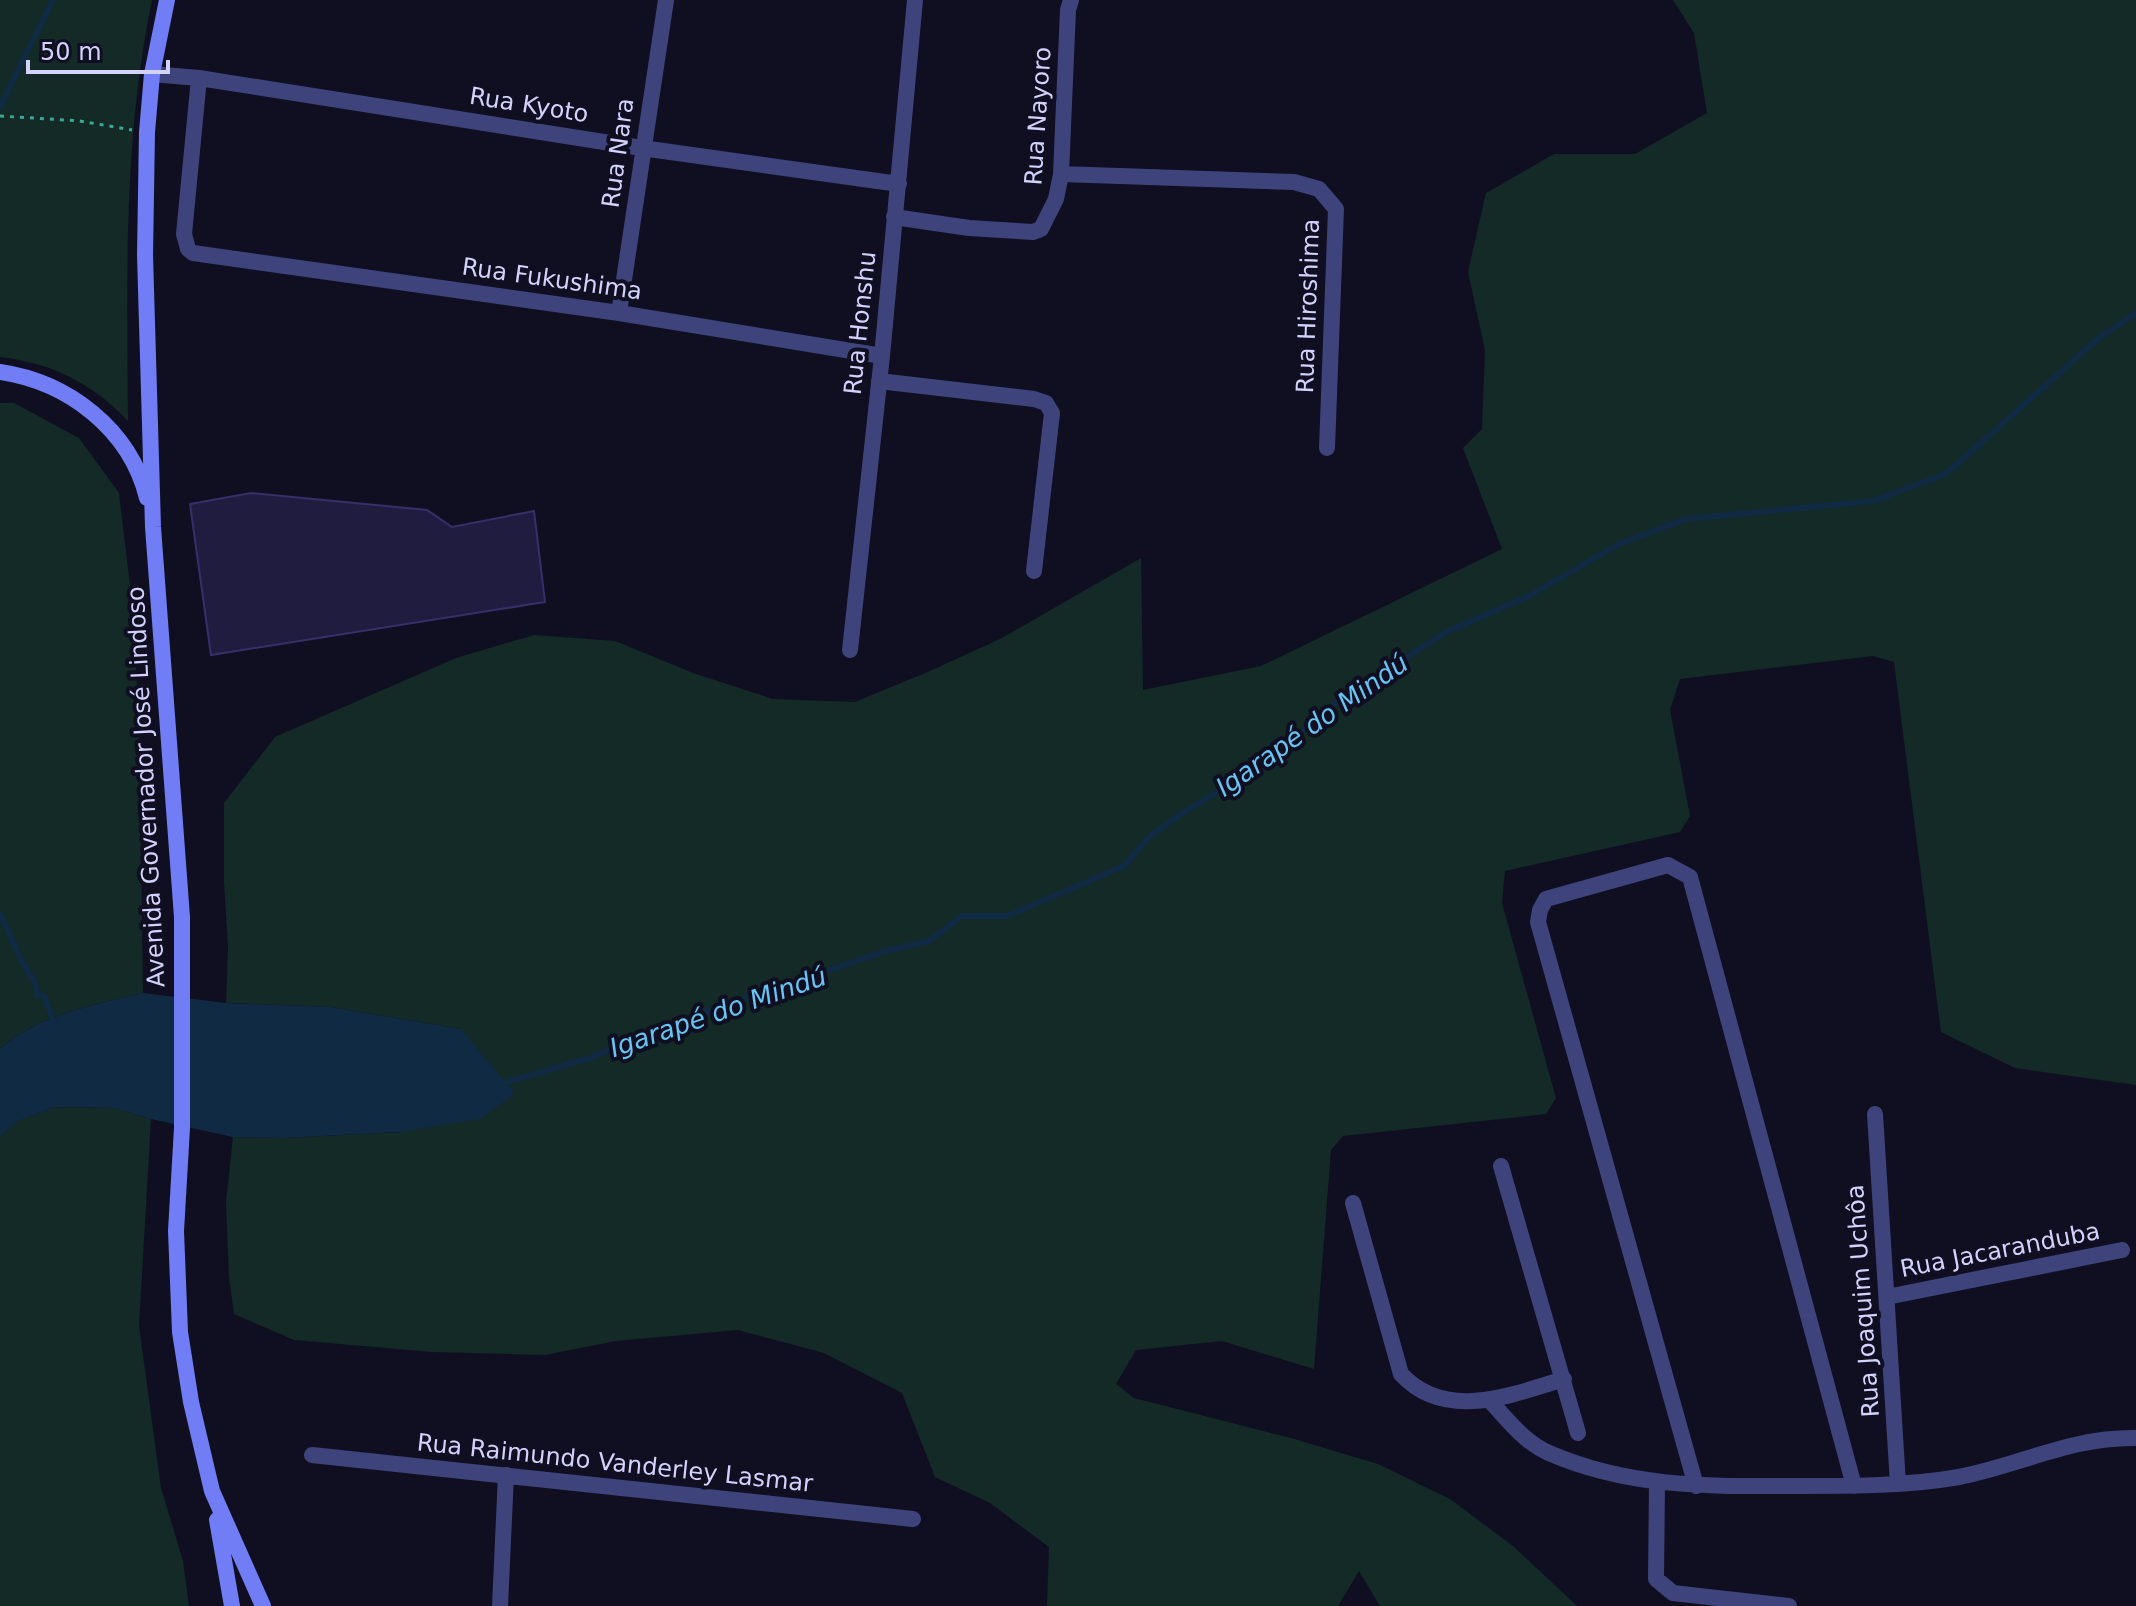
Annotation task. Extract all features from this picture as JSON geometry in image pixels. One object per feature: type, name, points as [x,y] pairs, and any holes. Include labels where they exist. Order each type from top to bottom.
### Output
[{"type":"main road","name":"Avenida Governador José Lindoso","points":[[167,0],[152,74],[147,132],[145,255],[153,527],[182,917],[182,1128],[176,1231],[180,1332],[191,1402],[212,1491],[263,1606]]},
{"type":"main road","points":[[0,372],[43,382],[85,405],[119,438],[142,480],[153,527]]},
{"type":"main road","points":[[212,1491],[232,1606]]},
{"type":"street","name":"Rua Nara","points":[[619,313],[666,0]]},
{"type":"street","name":"Rua Honshu","points":[[850,650],[882,356],[915,0]]},
{"type":"street","name":"Rua Nayoro","points":[[894,217],[969,228],[1033,232],[1047,222],[1061,174],[1068,10],[1071,0]]},
{"type":"street","name":"Rua Kyoto","points":[[152,74],[199,78],[642,148],[899,184]]},
{"type":"street","name":"Rua Fukushima","points":[[199,78],[184,234],[188,249],[193,253],[619,313],[882,356]]},
{"type":"street","name":"Rua Hiroshima","points":[[1061,174],[1294,182],[1319,189],[1336,209],[1327,448]]},
{"type":"street","points":[[879,381],[1046,403],[1052,413],[1034,571]]},
{"type":"street","points":[[1696,1486],[1538,922],[1546,899],[1668,865],[1690,877],[1854,1486]]},
{"type":"street","name":"Rua Joaquim Uchôa","points":[[1875,1114],[1898,1484]]},
{"type":"street","points":[[1501,1166],[1578,1433]]},
{"type":"street","points":[[1353,1203],[1401,1374],[1413,1386],[1447,1399],[1490,1401],[1564,1379]]},
{"type":"street","name":"Rua Jacaranduba","points":[[1887,1297],[2122,1250]]},
{"type":"street","points":[[1490,1401],[1519,1432],[1547,1452],[1598,1471],[1657,1483],[1696,1486],[1898,1484],[1992,1470],[2073,1443],[2104,1438],[2136,1438]]},
{"type":"street","name":"Rua Raimundo Vanderley Lasmar","points":[[312,1455],[913,1519]]},
{"type":"street","points":[[500,1606],[506,1475]]},
{"type":"street","points":[[1657,1483],[1656,1579],[1663,1588],[1673,1593],[1789,1606]]},
{"type":"path","points":[[0,116],[80,121],[147,132]]},
{"type":"green space","points":[[0,0],[152,0],[131,158],[128,421],[100,396],[70,377],[37,364],[0,357]]},
{"type":"green space","points":[[1673,0],[2136,0],[2136,1085],[2015,1068],[1941,1032],[1894,662],[1873,656],[1680,679],[1670,710],[1690,816],[1680,832],[1505,871],[1502,903],[1556,1098],[1546,1114],[1343,1136],[1331,1150],[1314,1369],[1222,1341],[1136,1350],[1116,1384],[1134,1398],[1378,1464],[1450,1499],[1513,1546],[1577,1606],[1380,1606],[1359,1571],[1338,1606],[1047,1606],[1049,1547],[990,1503],[935,1477],[902,1393],[824,1353],[738,1330],[616,1341],[545,1355],[432,1352],[294,1340],[234,1314],[226,1202],[233,1137],[283,1138],[401,1132],[461,1029],[330,1007],[226,1003],[228,948],[224,803],[275,737],[456,658],[534,635],[615,641],[693,673],[773,699],[855,702],[1002,638],[1141,558],[1143,690],[1261,666],[1502,549],[1463,448],[1482,429],[1485,350],[1468,272],[1486,193],[1554,154],[1635,154],[1707,113],[1694,33]]},
{"type":"green space","points":[[0,403],[14,403],[79,438],[119,493],[133,611],[139,719],[143,993],[49,1019],[15,1037],[0,1049]]},
{"type":"green space","points":[[54,1107],[114,1108],[151,1119],[139,1326],[161,1488],[183,1561],[189,1606],[0,1606],[0,1137],[15,1122]]},
{"type":"water","points":[[143,993],[226,1003],[330,1007],[461,1029],[515,1094],[480,1119],[401,1132],[283,1138],[233,1137],[114,1108],[54,1107],[16,1122],[0,1137],[0,1049],[15,1037],[49,1019]]},
{"type":"building","points":[[251,493],[427,510],[452,527],[534,511],[545,602],[211,655],[190,504]]},
{"type":"waterway","points":[[0,107],[53,0]]},
{"type":"waterway","name":"Igarapé do Mindú","points":[[500,1084],[590,1058],[693,1016],[886,951],[929,941],[962,916],[1007,916],[1124,866],[1149,837],[1287,749],[1317,715],[1446,632],[1527,597],[1619,544],[1686,519],[1874,501],[1947,473],[2100,337],[2136,313]]},
{"type":"waterway","points":[[0,914],[23,964],[35,982],[37,995],[44,996],[55,1025]]}]
